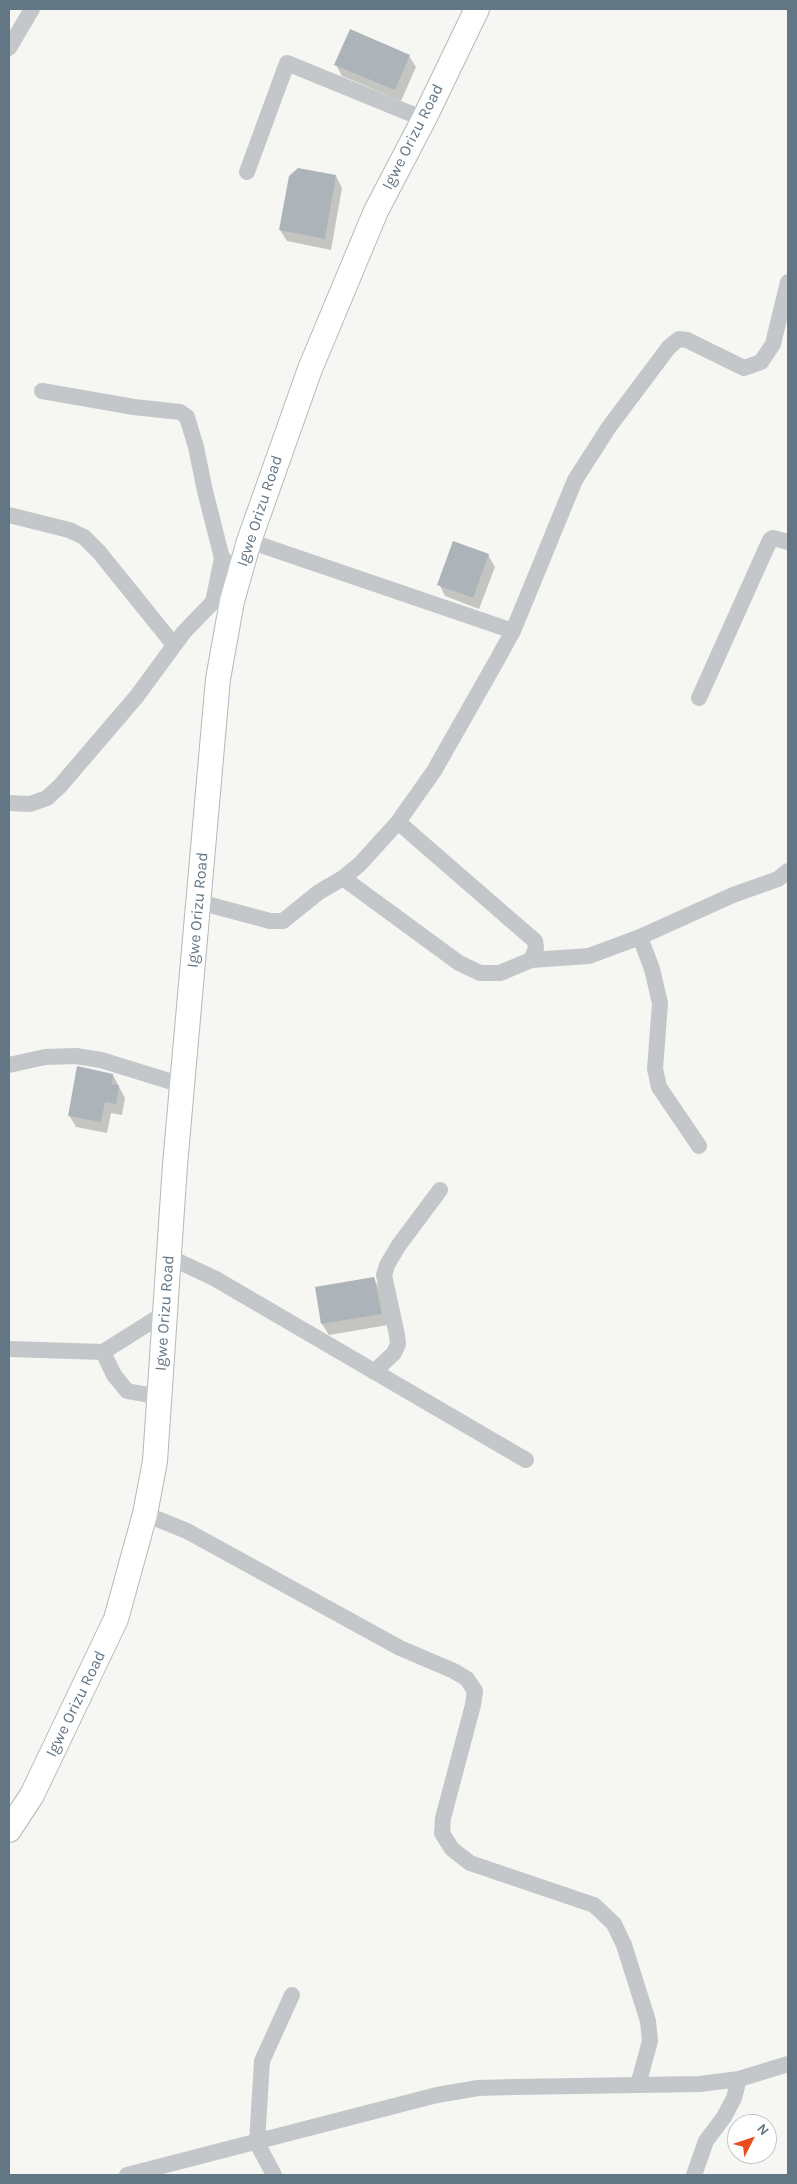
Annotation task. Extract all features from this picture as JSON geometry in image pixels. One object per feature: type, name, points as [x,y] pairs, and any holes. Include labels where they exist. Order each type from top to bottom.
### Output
[{"type":"main road","name":"Igwe Orizu Road","points":[[9,1830],[32,1795],[116,1619],[145,1514],[155,1461],[182,1085],[218,679],[223,602],[232,562],[249,541],[313,360],[376,211],[424,119],[477,9]]},
{"type":"street","points":[[9,48],[32,9]]},
{"type":"street","points":[[247,172],[287,63],[424,119]]},
{"type":"street","points":[[199,902],[270,920],[283,921],[319,892],[344,878],[360,864],[398,822],[434,771],[513,631],[575,480],[609,427],[669,346],[679,339],[687,340],[744,368],[762,362],[774,344],[788,287]]},
{"type":"street","points":[[42,391],[134,407],[180,412],[187,417],[196,447],[204,492],[232,562]]},
{"type":"street","points":[[9,515],[69,530],[84,537],[99,552],[174,645]]},
{"type":"street","points":[[700,698],[770,540],[773,538],[788,542]]},
{"type":"street","points":[[249,541],[513,631]]},
{"type":"street","points":[[9,803],[30,804],[46,798],[60,786],[126,711],[184,632],[223,602]]},
{"type":"street","points":[[398,822],[535,941],[536,948],[531,960]]},
{"type":"street","points":[[344,878],[433,946],[480,974],[500,973],[531,960],[589,956],[640,937],[733,895],[778,879],[788,871]]},
{"type":"street","points":[[640,937],[652,969],[660,1003],[655,1069],[659,1087],[699,1146]]},
{"type":"street","points":[[9,1066],[45,1057],[76,1056],[101,1060],[182,1085]]},
{"type":"street","points":[[374,1372],[394,1353],[398,1344],[384,1275],[387,1265],[399,1245],[440,1190]]},
{"type":"street","points":[[169,1258],[214,1278],[526,1460]]},
{"type":"street","points":[[9,1349],[103,1352],[165,1313]]},
{"type":"street","points":[[103,1352],[114,1375],[128,1391],[160,1397]]},
{"type":"street","points":[[145,1514],[187,1531],[400,1648],[454,1670],[467,1679],[474,1691],[474,1705],[443,1818],[442,1833],[452,1849],[470,1863],[594,1905],[614,1924],[624,1944],[648,2021],[650,2041],[638,2085]]},
{"type":"street","points":[[274,2175],[256,2143],[262,2061],[292,1995]]},
{"type":"street","points":[[127,2175],[437,2095],[478,2088],[700,2084],[740,2079],[788,2064]]},
{"type":"street","points":[[694,2175],[706,2141],[724,2117],[734,2098],[740,2079]]},
{"type":"building","points":[[350,29],[410,55],[395,90],[334,65]]},
{"type":"building","points":[[298,168],[336,175],[325,239],[279,230],[289,176]]},
{"type":"building","points":[[453,541],[489,554],[473,598],[437,585]]},
{"type":"building","points":[[77,1066],[113,1074],[112,1084],[119,1085],[116,1104],[105,1102],[101,1122],[68,1116]]},
{"type":"building","points":[[374,1277],[382,1314],[321,1324],[315,1287]]}]
